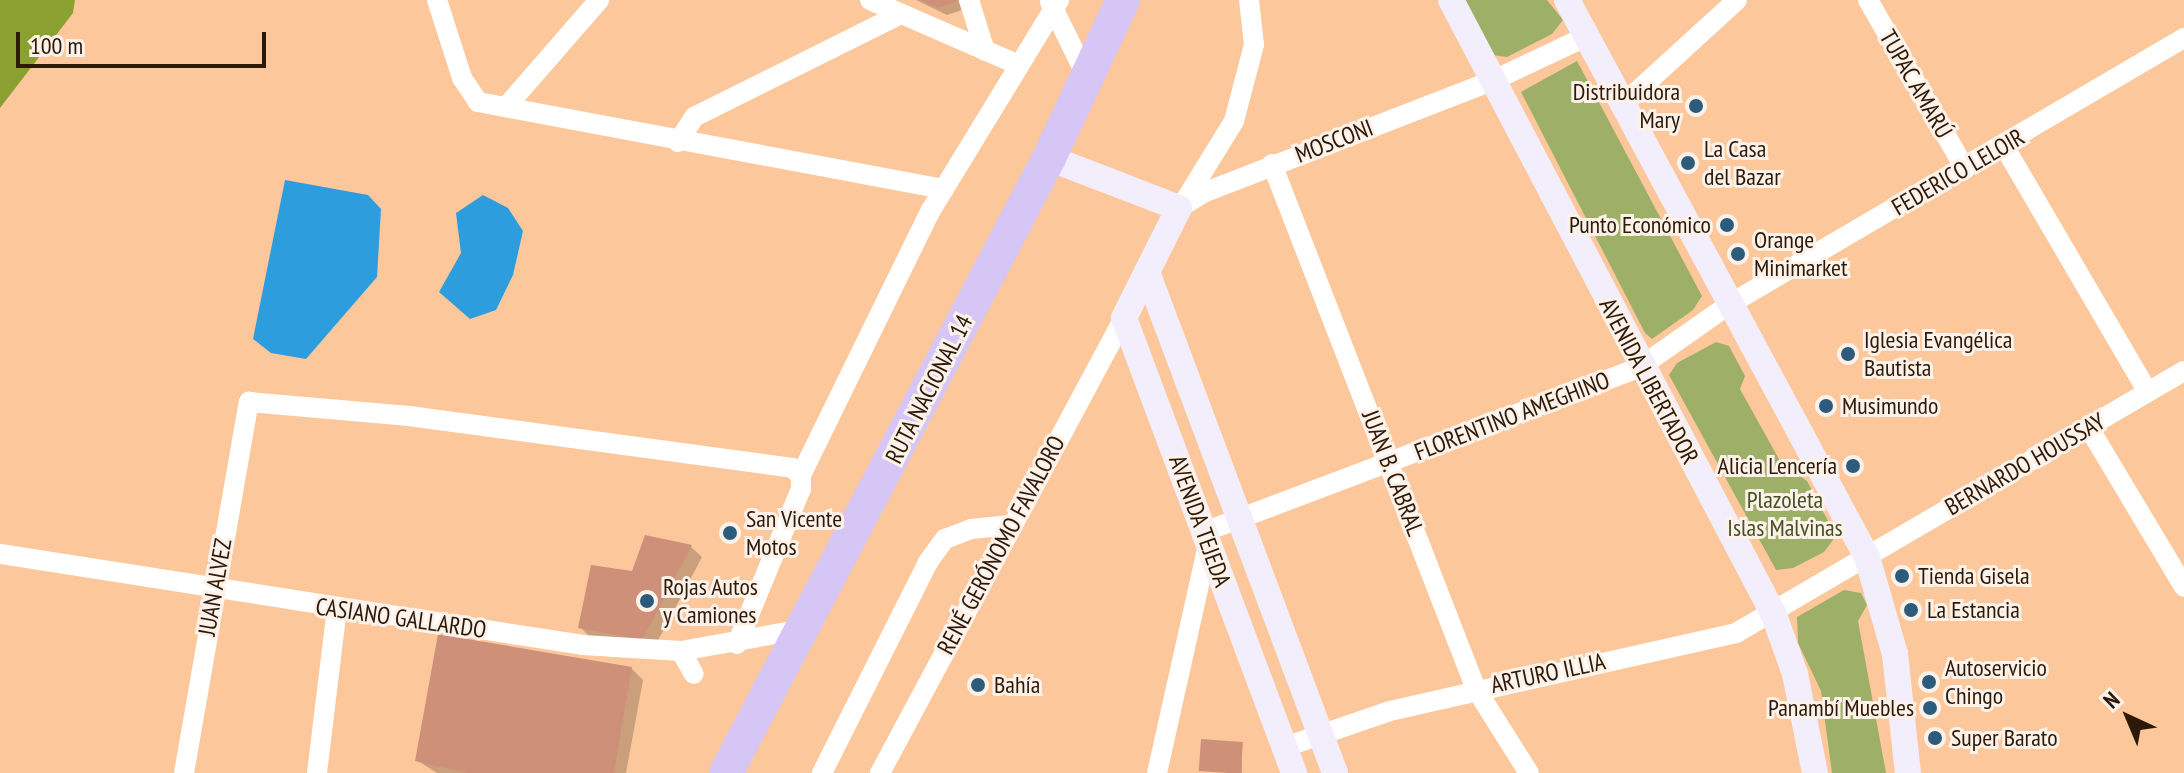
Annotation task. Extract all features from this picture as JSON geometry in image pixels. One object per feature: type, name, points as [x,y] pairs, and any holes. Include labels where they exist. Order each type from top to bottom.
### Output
[{"type":"highway","name":"RUTA NACIONAL 14","points":[[726,773],[1049,158],[1123,0]]},
{"type":"main road","name":"AVENIDA LIBERTADOR","points":[[1451,0],[1640,367],[1774,615],[1795,674],[1815,773]]},
{"type":"main road","points":[[1567,0],[1621,106],[1867,557],[1895,654],[1908,773]]},
{"type":"main road","points":[[1049,158],[1179,208],[1124,318]]},
{"type":"main road","name":"AVENIDA TEJEDA","points":[[1147,272],[1335,773]]},
{"type":"main road","name":"AVENIDA TEJEDA","points":[[1124,318],[1294,773]]},
{"type":"street","points":[[437,0],[462,78],[478,102],[678,142],[944,189]]},
{"type":"street","points":[[506,107],[599,0]]},
{"type":"street","points":[[870,0],[1019,65]]},
{"type":"street","points":[[969,0],[985,51]]},
{"type":"street","points":[[1179,208],[1234,121],[1254,45],[1249,0]]},
{"type":"street","points":[[1621,106],[1737,0]]},
{"type":"street","name":"TUPAC AMARÚ","points":[[1868,0],[1965,169]]},
{"type":"street","points":[[1054,3],[1087,77]]},
{"type":"street","points":[[737,644],[801,489],[801,475],[944,189],[1054,3]]},
{"type":"street","points":[[678,142],[694,117],[901,14]]},
{"type":"street","name":"MOSCONI","points":[[1179,208],[1203,193],[1272,164],[1492,81],[1587,36]]},
{"type":"street","name":"FEDERICO LELOIR","points":[[1640,367],[1730,304],[2184,38]]},
{"type":"street","points":[[2004,146],[2148,392]]},
{"type":"street","name":"JUAN B. CABRAL","points":[[1272,164],[1476,689],[1529,773]]},
{"type":"street","name":"RENÉ GERÓNOMO FAVALORO","points":[[880,773],[1124,318]]},
{"type":"street","name":"FLORENTINO AMEGHINO","points":[[1206,538],[1240,518],[1640,367]]},
{"type":"street","name":"BERNARDO HOUSSAY","points":[[1774,615],[2184,371]]},
{"type":"street","name":"JUAN ALVEZ","points":[[184,773],[213,591],[249,402],[424,418],[792,468],[801,475]]},
{"type":"street","points":[[2089,428],[2184,587]]},
{"type":"street","points":[[822,773],[921,575],[945,539],[971,529],[1011,525]]},
{"type":"street","points":[[1157,773],[1206,538]]},
{"type":"street","name":"CASIANO GALLARDO","points":[[0,554],[213,591],[583,645],[681,651],[737,644],[803,629]]},
{"type":"street","points":[[317,773],[337,608]]},
{"type":"street","name":"ARTURO ILLIA","points":[[1285,747],[1476,689],[1736,633],[1774,615]]},
{"type":"street","points":[[681,651],[694,674]]},
{"type":"green space","points":[[0,0],[75,0],[73,13],[0,108]]},
{"type":"green space","points":[[1461,0],[1547,0],[1563,20],[1552,34],[1507,57],[1492,55]]},
{"type":"green space","points":[[1577,61],[1702,296],[1693,310],[1652,339],[1645,333],[1521,92]]},
{"type":"green space","name":"Plazoleta Islas Malvinas","points":[[1716,342],[1729,346],[1745,376],[1740,389],[1780,461],[1807,481],[1836,536],[1824,552],[1793,568],[1776,570],[1669,375],[1677,363]]},
{"type":"green space","points":[[1844,590],[1861,593],[1867,605],[1858,621],[1886,773],[1832,773],[1821,691],[1798,643],[1797,617]]},
{"type":"water","points":[[285,180],[368,195],[381,209],[377,277],[306,359],[271,353],[253,339]]},
{"type":"water","points":[[483,195],[508,208],[523,231],[513,275],[496,310],[470,319],[439,292],[461,253],[456,213]]},
{"type":"building","points":[[921,0],[960,0],[938,8]]},
{"type":"building","points":[[645,535],[692,545],[642,640],[578,628],[591,565],[632,571]]},
{"type":"building","points":[[438,634],[632,667],[614,773],[466,773],[415,761]]},
{"type":"building","points":[[1201,739],[1243,742],[1241,773],[1199,771]]},
{"type":"place","name":"Distribuidora Mary","points":[[1696,106]]},
{"type":"place","name":"La Casa del Bazar","points":[[1688,163]]},
{"type":"place","name":"Punto Económico","points":[[1727,225]]},
{"type":"place","name":"Orange Minimarket","points":[[1738,254]]},
{"type":"place","name":"Iglesia Evangélica Bautista","points":[[1848,354]]},
{"type":"place","name":"Musimundo","points":[[1826,406]]},
{"type":"place","name":"Alicia Lencería","points":[[1853,466]]},
{"type":"place","name":"San Vicente Motos","points":[[730,533]]},
{"type":"place","name":"Tienda Gisela","points":[[1902,576]]},
{"type":"place","name":"Rojas Autos y Camiones","points":[[647,601]]},
{"type":"place","name":"La Estancia","points":[[1911,610]]},
{"type":"place","name":"Autoservicio Chingo","points":[[1929,682]]},
{"type":"place","name":"Bahía","points":[[978,685]]},
{"type":"place","name":"Panambí Muebles","points":[[1930,708]]},
{"type":"place","name":"Super Barato","points":[[1935,738]]}]
